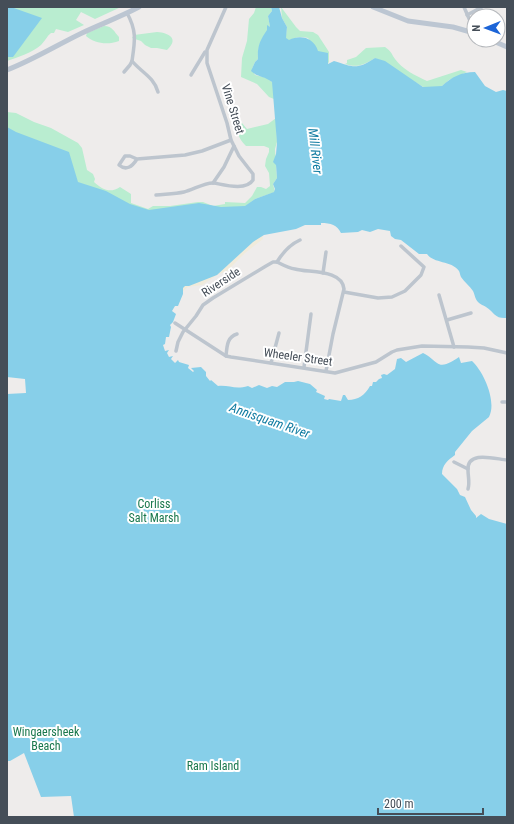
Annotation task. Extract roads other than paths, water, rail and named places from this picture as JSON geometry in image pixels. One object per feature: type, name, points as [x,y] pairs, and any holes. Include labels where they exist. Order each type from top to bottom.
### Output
[{"type":"main road","points":[[7,70],[139,7]]},
{"type":"main road","points":[[373,7],[408,20],[453,26],[466,30]]},
{"type":"street","name":"Vine Street","points":[[191,75],[207,50],[226,7]]},
{"type":"street","points":[[124,72],[132,61],[135,36],[127,13]]},
{"type":"street","name":"Vine Street","points":[[207,50],[207,65],[234,146],[224,167],[213,183]]},
{"type":"street","points":[[132,61],[154,82],[158,92]]},
{"type":"street","points":[[137,159],[126,169],[119,165],[125,156],[130,156],[137,159],[185,155],[202,151],[231,140]]},
{"type":"street","points":[[156,195],[183,192],[213,183],[235,186],[250,184],[253,180],[252,172],[239,156],[234,146]]},
{"type":"street","points":[[300,240],[282,253],[277,262],[296,270],[324,273],[339,279],[344,284],[344,292],[331,343],[326,371]]},
{"type":"street","points":[[344,292],[378,298],[392,297],[405,291],[421,275],[424,267],[400,246]]},
{"type":"street","points":[[324,273],[326,252]]},
{"type":"street","name":"Riverside","points":[[185,329],[209,300],[270,264],[277,262]]},
{"type":"street","points":[[439,295],[454,347]]},
{"type":"street","points":[[446,320],[471,312]]},
{"type":"street","points":[[304,368],[311,314]]},
{"type":"street","name":"Wheeler Street","points":[[175,323],[226,356],[326,371],[338,372],[366,365],[376,362],[397,350],[422,346],[477,348],[507,353]]},
{"type":"street","points":[[176,350],[178,342],[185,329]]},
{"type":"street","points":[[271,363],[279,333]]},
{"type":"street","points":[[226,356],[228,341],[231,336],[237,334]]},
{"type":"street","points":[[502,402],[507,402]]},
{"type":"street","points":[[468,488],[470,483],[468,469],[472,459],[476,457],[507,460]]},
{"type":"street","points":[[454,462],[468,469]]},
{"type":"water","points":[[7,7],[42,18],[13,57],[7,57]]},
{"type":"water","points":[[271,7],[279,7],[282,18],[287,27],[286,38],[289,40],[302,37],[310,40],[318,51],[328,53],[328,64],[334,61],[351,66],[359,66],[375,58],[385,61],[423,87],[442,86],[457,76],[475,72],[485,86],[496,92],[503,90],[507,91],[507,318],[497,317],[489,309],[480,304],[473,291],[462,279],[459,271],[452,265],[434,259],[427,254],[419,254],[401,240],[395,239],[391,236],[390,231],[378,229],[370,232],[362,230],[358,232],[341,233],[338,228],[333,225],[321,223],[321,225],[305,225],[296,229],[264,235],[253,242],[217,275],[189,286],[185,286],[183,288],[183,294],[178,306],[175,306],[172,311],[176,314],[170,325],[169,337],[166,337],[165,344],[163,345],[165,351],[169,350],[167,353],[169,357],[173,356],[171,359],[175,363],[178,360],[179,362],[189,365],[188,368],[193,372],[194,371],[191,368],[201,367],[206,372],[206,376],[210,381],[211,380],[218,386],[240,388],[248,386],[252,388],[259,385],[267,388],[272,386],[277,387],[285,382],[298,381],[310,384],[317,390],[316,392],[325,396],[324,399],[341,401],[343,395],[345,395],[348,400],[361,396],[370,386],[372,386],[373,382],[376,382],[382,378],[381,375],[387,375],[395,369],[397,359],[401,358],[406,362],[423,353],[435,362],[442,365],[459,357],[461,363],[472,361],[477,366],[488,388],[491,411],[489,417],[472,431],[455,452],[455,455],[446,463],[442,474],[457,489],[460,495],[465,497],[476,518],[481,514],[489,519],[507,524],[507,817],[74,817],[71,796],[41,797],[24,753],[10,761],[7,761],[7,394],[26,393],[25,379],[7,377],[7,127],[16,132],[69,152],[78,182],[106,191],[130,204],[149,210],[199,203],[221,207],[245,206],[255,199],[274,192],[275,189],[273,184],[277,178],[276,165],[273,162],[276,154],[277,143],[272,82],[251,71],[258,59],[259,47],[267,30],[267,25],[270,27],[268,16],[272,11]]},
{"type":"water label","name":"Mill River","points":[[316,151]]},
{"type":"water label","name":"Annisquam River","points":[[270,420]]},
{"type":"park label","name":"Corliss Salt Marsh","points":[[154,511]]},
{"type":"park label","name":"Wingaersheek Beach","points":[[46,739]]},
{"type":"park label","name":"Ram Island","points":[[213,766]]}]
